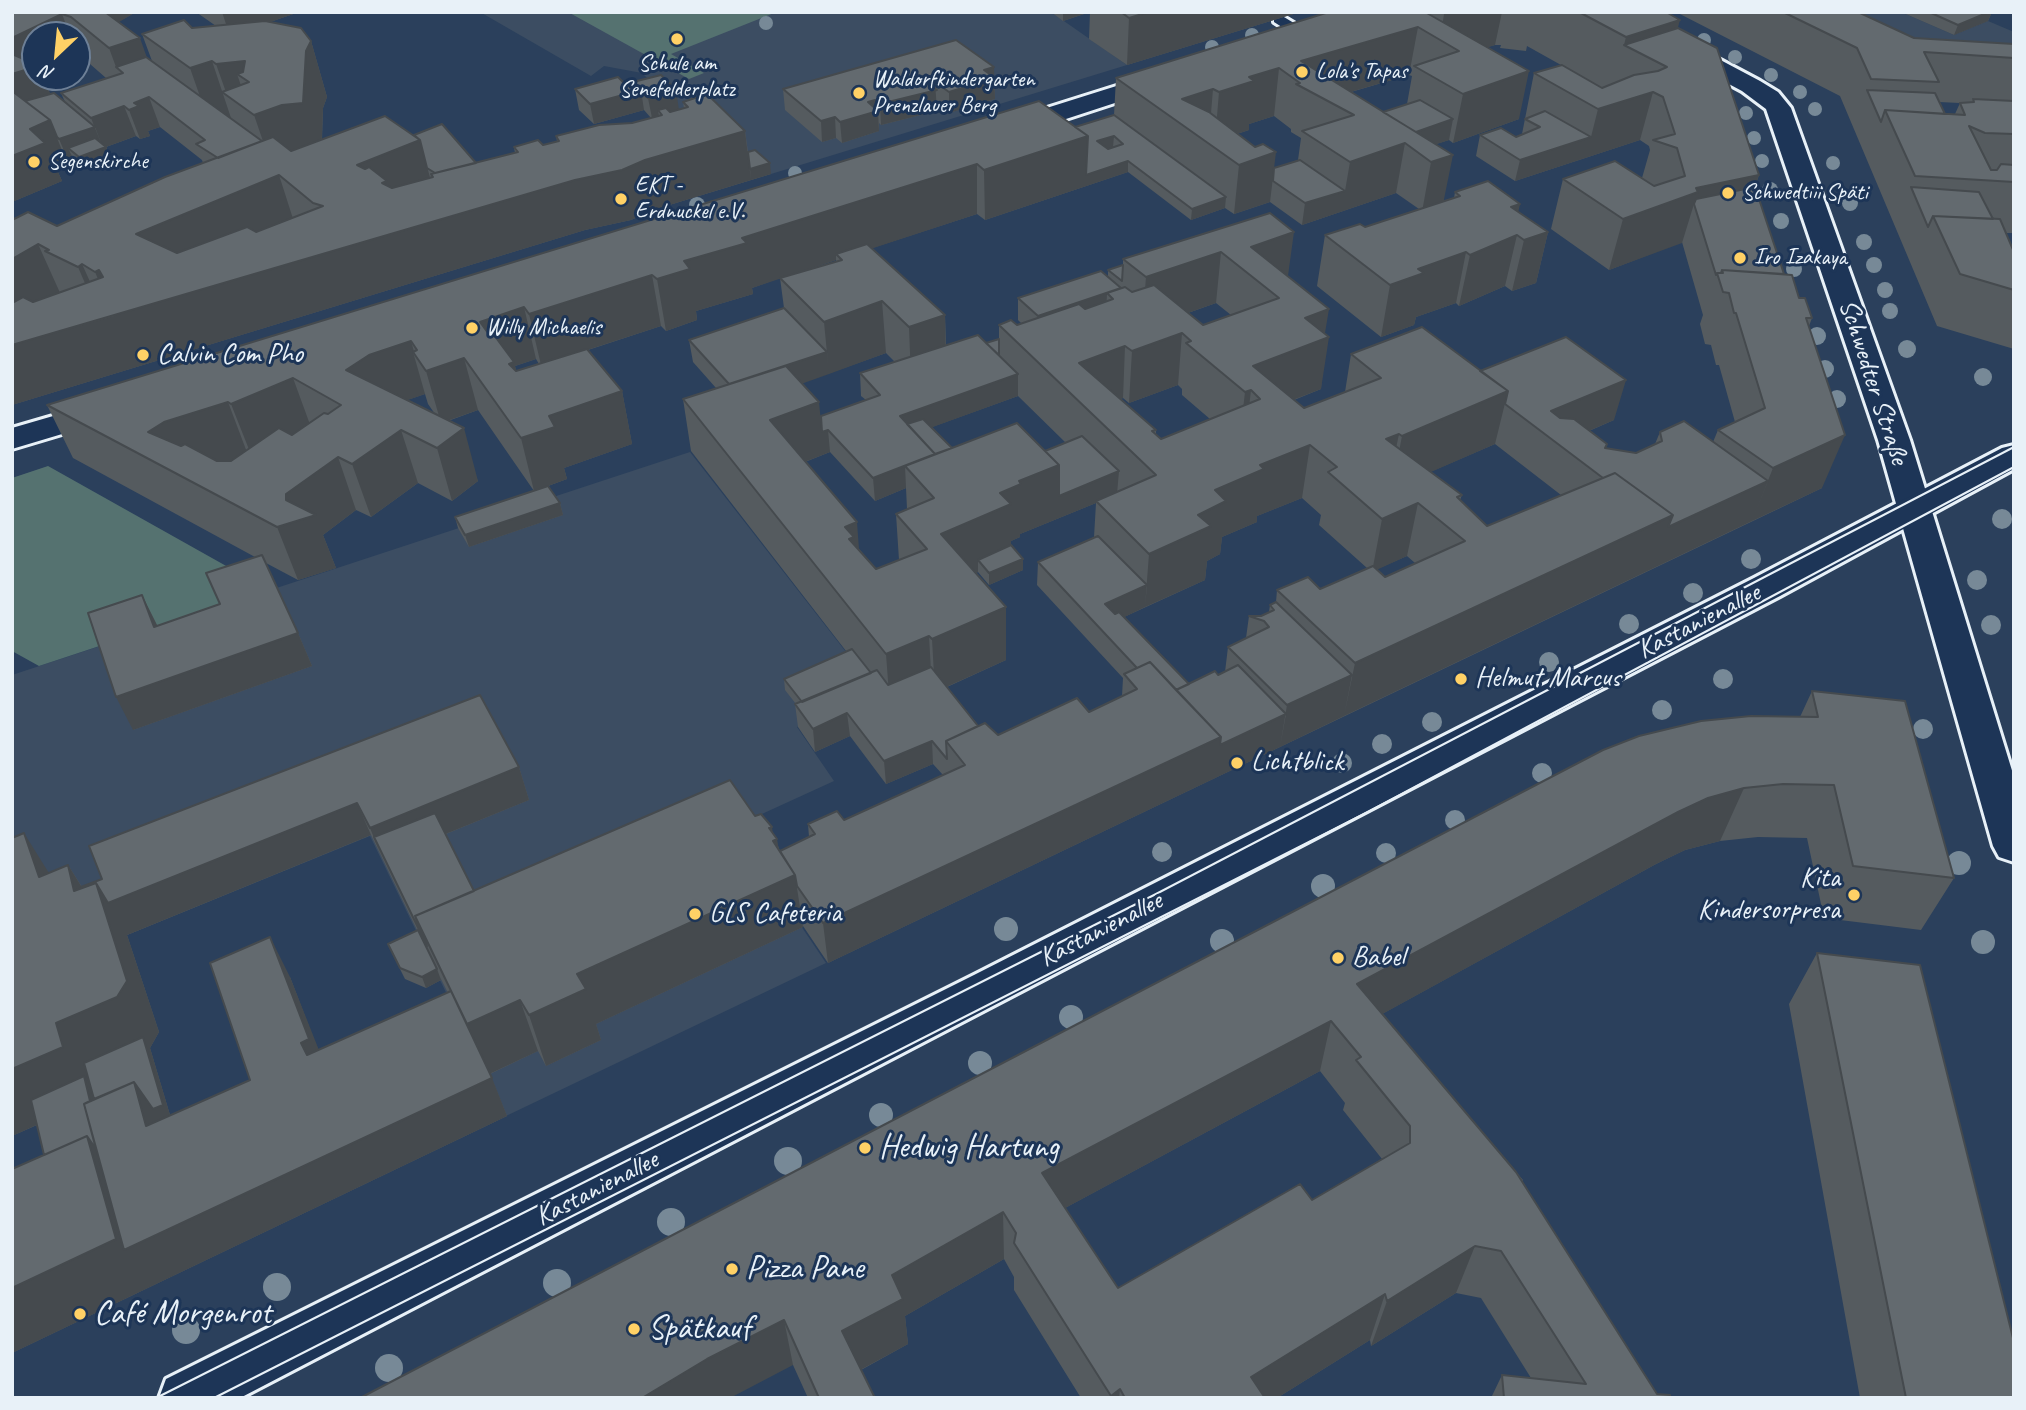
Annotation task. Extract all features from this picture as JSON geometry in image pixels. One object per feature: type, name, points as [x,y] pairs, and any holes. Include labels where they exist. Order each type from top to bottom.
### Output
[{"type":"street","name":"Schwedter Straße","points":[[1611,12],[1752,86],[1769,97],[1778,108],[1869,365],[2014,846]]},
{"type":"street","points":[[1269,48],[1335,28]]},
{"type":"street","points":[[987,136],[1191,71]]},
{"type":"street","points":[[12,439],[128,404]]},
{"type":"street","name":"Kastanienallee","points":[[185,1398],[868,1051],[2014,455]]},
{"type":"lane","points":[[1279,19],[1307,37]]},
{"type":"shaded area","points":[[480,12],[1051,12],[1127,65],[771,174],[757,160],[737,166],[642,73],[604,66],[591,76]]},
{"type":"shaded area","points":[[1851,12],[1901,12],[1954,35],[1988,21],[2014,32],[2014,84]]},
{"type":"shaded area","points":[[690,452],[878,693],[797,727],[834,781],[740,824],[785,892],[780,895],[826,963],[506,1116],[370,836],[12,982],[12,675]]},
{"type":"green space","points":[[568,12],[774,13],[671,54],[704,73],[689,79]]},
{"type":"green space","points":[[48,466],[269,590],[39,666],[12,651],[12,478]]},
{"type":"building","points":[[12,12],[105,12],[140,38],[109,48],[91,33],[91,21],[76,21],[62,14],[47,21],[21,21],[21,34],[12,38]]},
{"type":"building","points":[[1121,12],[1149,12],[1129,18]]},
{"type":"building","points":[[1329,12],[1425,12],[1529,71],[1463,94],[1414,66],[1459,51],[1418,27],[1301,61],[1453,155],[1431,162],[1405,143],[1350,162],[1302,131],[1354,115],[1296,84],[1300,83],[1279,68],[1249,77],[1254,81],[1219,92],[1213,89],[1182,99],[1209,112],[1255,147],[1263,144],[1276,152],[1239,165],[1116,78]]},
{"type":"building","points":[[1579,12],[1666,12],[1680,20],[1626,37]]},
{"type":"building","points":[[1783,12],[1858,12],[1914,38],[2014,44],[2014,58],[1924,52],[1939,82],[1871,79],[1857,48]]},
{"type":"building","points":[[1929,12],[1989,12],[1958,25]]},
{"type":"building","points":[[184,20],[192,28],[265,21],[301,28],[311,41],[306,51],[303,103],[282,105],[254,115],[222,92],[249,82],[237,74],[243,72],[245,61],[216,64],[212,61],[190,68],[142,34]]},
{"type":"building","points":[[1678,28],[1717,48],[1759,175],[1696,188],[1698,192],[1623,219],[1563,179],[1615,161],[1654,186],[1685,176],[1677,148],[1653,140],[1675,134],[1663,97],[1653,92],[1598,109],[1534,73],[1562,65],[1602,88],[1634,75],[1658,71],[1667,67],[1624,45]]},
{"type":"building","points":[[956,40],[994,67],[984,70],[995,78],[949,92],[935,82],[929,84],[937,90],[880,104],[875,100],[868,102],[878,111],[840,122],[835,117],[821,121],[783,89]]},
{"type":"building","points":[[12,54],[21,58],[21,71],[12,74]]},
{"type":"building","points":[[146,57],[262,141],[218,158],[196,144],[205,140],[149,97],[134,103],[139,106],[129,110],[124,106],[91,118],[61,93],[91,91],[91,83],[123,73],[116,67]]},
{"type":"building","points":[[661,75],[676,90],[648,98],[641,90],[590,104],[575,89],[618,77],[625,84]]},
{"type":"building","points":[[1867,90],[1935,93],[1945,114],[1885,110],[1881,122]]},
{"type":"building","points":[[12,91],[50,120],[30,129],[45,143],[12,156]]},
{"type":"building","points":[[54,93],[95,127],[59,139],[50,120],[25,101]]},
{"type":"building","points":[[707,94],[745,131],[645,160],[622,170],[575,180],[12,345],[12,303],[23,297],[33,302],[103,277],[99,270],[95,272],[82,264],[78,267],[45,251],[49,250],[38,244],[12,259],[12,220],[28,212],[57,226],[165,177],[273,137],[291,151],[385,116],[420,140],[357,165],[365,169],[369,167],[387,181],[382,183],[392,188],[433,177],[431,174],[518,152],[514,147],[538,140],[543,145],[559,141],[556,136],[599,125],[632,123],[662,115],[658,110],[666,108],[670,112],[688,107],[683,102]],"holes":[[[279,175],[313,203],[323,206],[256,232],[247,227],[177,253],[136,234]]]},
{"type":"building","points":[[1973,99],[2014,101],[2014,134],[1985,133],[1969,126],[1991,170],[1997,170],[2001,164],[2014,165],[2014,182],[1915,176],[1885,110],[1965,115],[1960,103],[1974,102]]},
{"type":"building","points":[[1420,100],[1453,119],[1416,132],[1383,112]]},
{"type":"building","points":[[1039,101],[1088,136],[984,170],[977,164],[742,238],[747,243],[684,261],[690,269],[657,279],[652,275],[529,314],[524,307],[480,322],[488,333],[491,331],[514,362],[509,364],[516,371],[587,349],[622,391],[549,416],[555,427],[521,438],[464,358],[426,371],[413,352],[417,350],[411,341],[369,355],[346,370],[464,428],[437,448],[401,430],[352,464],[338,457],[286,494],[286,500],[316,515],[277,527],[47,405]],"holes":[[[293,378],[341,405],[292,435],[279,428],[231,461],[217,461],[185,444],[181,446],[148,432],[164,422],[228,402],[231,404]]]},
{"type":"building","points":[[1545,111],[1591,137],[1520,160],[1480,135],[1501,128],[1516,137],[1540,127],[1525,119]]},
{"type":"building","points":[[1114,115],[1226,197],[1192,209],[1128,161],[1086,175],[1088,136],[1075,127]],"holes":[[[1114,136],[1123,144],[1108,149],[1097,141]]]},
{"type":"building","points":[[442,124],[476,163],[435,173],[427,168],[420,140],[414,135]]},
{"type":"building","points":[[95,138],[106,147],[79,157],[68,148]]},
{"type":"building","points":[[755,150],[770,163],[750,169],[748,152]]},
{"type":"building","points":[[1300,160],[1345,191],[1305,203],[1273,181],[1274,168]]},
{"type":"building","points":[[1488,181],[1520,204],[1511,207],[1548,232],[1524,240],[1517,235],[1470,255],[1466,252],[1418,269],[1424,273],[1390,285],[1325,235],[1360,224],[1365,227],[1460,196],[1455,192]]},
{"type":"building","points":[[1755,187],[1784,274],[1722,270],[1716,275],[1694,204],[1696,199]]},
{"type":"building","points":[[1911,187],[1979,192],[1993,219],[1933,216],[1928,227]]},
{"type":"building","points":[[1270,213],[1294,232],[1251,247],[1329,309],[1305,318],[1329,337],[1253,366],[1304,408],[1381,378],[1351,354],[1422,327],[1508,391],[1402,436],[1399,434],[1386,439],[1462,495],[1457,497],[1487,526],[1615,473],[1673,515],[1355,663],[1277,590],[1308,577],[1320,589],[1373,566],[1385,577],[1465,541],[1418,503],[1382,519],[1328,472],[1337,467],[1310,445],[1260,465],[1264,469],[1215,490],[1226,501],[1198,515],[1211,526],[1149,554],[1096,501],[1156,475],[999,325],[1011,320],[1017,325],[1079,304],[1085,309],[1113,299],[1107,293],[1125,287],[1132,292],[1154,285],[1203,325],[1279,298],[1221,252],[1146,277],[1123,259]],"holes":[[[1182,333],[1191,341],[1186,343],[1245,392],[1251,390],[1260,399],[1161,439],[1152,431],[1156,430],[1079,363],[1125,346],[1132,351]]]},
{"type":"building","points":[[1933,216],[2000,219],[2014,252],[2014,290],[1960,274]]},
{"type":"building","points":[[867,244],[945,315],[909,327],[882,301],[824,322],[780,278],[842,260],[836,254]]},
{"type":"building","points":[[1123,265],[1122,281],[1108,270]]},
{"type":"building","points":[[1722,270],[1792,275],[1799,298],[1805,298],[1812,318],[1806,318],[1845,435],[1773,468],[1718,430],[1765,408],[1729,293],[1723,292],[1717,273],[1723,273]]},
{"type":"building","points":[[1101,271],[1121,288],[1038,316],[1018,298]]},
{"type":"building","points":[[784,308],[827,352],[729,384],[689,340]]},
{"type":"building","points":[[978,335],[1018,374],[900,416],[935,454],[873,478],[828,430],[822,432],[821,416],[880,395],[860,373]]},
{"type":"building","points":[[1566,337],[1626,380],[1551,411],[1560,418],[1574,419],[1607,444],[1605,448],[1636,453],[1662,441],[1660,432],[1684,421],[1768,481],[1668,527],[1673,515],[1615,473],[1603,478],[1505,404],[1508,391],[1480,371]]},
{"type":"building","points":[[999,339],[999,355],[986,343]]},
{"type":"building","points":[[786,366],[819,402],[770,420],[857,522],[845,527],[854,537],[849,539],[876,569],[927,549],[896,514],[934,498],[905,466],[1017,423],[1059,465],[1019,481],[1021,484],[1000,493],[1011,504],[941,534],[1006,607],[932,639],[929,636],[886,654],[683,399]]},
{"type":"building","points":[[923,419],[952,448],[935,454],[907,424]]},
{"type":"building","points":[[1082,436],[1119,471],[1059,496],[1059,465],[1045,451]]},
{"type":"building","points":[[548,486],[560,503],[465,535],[455,517]]},
{"type":"building","points":[[1098,536],[1147,585],[1105,604],[1115,614],[1119,612],[1189,684],[1176,690],[1150,662],[1137,668],[1038,562]]},
{"type":"building","points":[[1011,545],[1023,559],[989,573],[978,560]]},
{"type":"building","points":[[262,555],[298,633],[116,697],[88,613],[142,595],[154,627],[220,604],[206,573]]},
{"type":"building","points":[[1276,602],[1352,675],[1287,705],[1228,647],[1269,627],[1264,621],[1249,616],[1261,616],[1274,610],[1270,605]]},
{"type":"building","points":[[852,649],[871,673],[802,702],[784,679]]},
{"type":"building","points":[[1150,662],[1221,737],[823,923],[797,886],[795,875],[780,851],[815,834],[808,824],[837,811],[844,820],[965,765],[946,741],[985,723],[998,735],[1077,698],[1089,712],[1137,689],[1124,674]]},
{"type":"building","points":[[1238,665],[1286,714],[1220,745],[1221,737],[1176,690],[1215,671],[1218,675]]},
{"type":"building","points":[[931,667],[978,726],[946,741],[947,759],[932,741],[884,761],[847,713],[813,729],[795,704],[877,670],[888,685]]},
{"type":"building","points":[[1812,691],[1905,701],[1954,878],[1853,866],[1834,785],[1783,784],[1744,788],[1708,798],[1678,812],[1357,984],[1516,1172],[1657,1394],[1670,1395],[1670,1398],[1504,1398],[1502,1375],[1586,1384],[1501,1251],[1475,1246],[1387,1301],[1385,1294],[1251,1377],[1265,1398],[1125,1398],[1120,1389],[1111,1396],[1014,1243],[1016,1233],[1003,1212],[892,1275],[903,1299],[842,1331],[875,1398],[819,1398],[784,1320],[707,1359],[642,1398],[360,1398],[1603,750],[1639,736],[1701,721],[1751,716],[1818,717]],"holes":[[[1331,1021],[1361,1057],[1356,1060],[1410,1126],[1410,1143],[1312,1200],[1300,1184],[1118,1288],[1042,1173]]]},
{"type":"building","points":[[480,695],[519,767],[370,828],[357,803],[108,903],[96,883],[81,887],[102,879],[89,846]]},
{"type":"building","points":[[730,780],[755,816],[761,814],[772,827],[769,828],[777,839],[773,841],[795,875],[577,974],[586,989],[529,1015],[520,1000],[467,1024],[415,916]]},
{"type":"building","points":[[435,813],[474,891],[415,916],[427,946],[374,837]]},
{"type":"building","points":[[24,833],[39,877],[68,865],[74,891],[96,883],[127,981],[117,997],[56,1023],[63,1047],[12,1069],[12,838]]},
{"type":"building","points":[[418,930],[437,969],[422,977],[400,968],[388,944]]},
{"type":"building","points":[[270,937],[309,1039],[301,1043],[307,1055],[451,991],[492,1078],[124,1250],[84,1104],[134,1082],[146,1126],[250,1080],[210,963]]},
{"type":"building","points":[[1817,953],[1920,965],[2014,1342],[2014,1398],[1906,1398]]},
{"type":"building","points":[[143,1037],[163,1105],[153,1109],[134,1082],[94,1099],[84,1063]]},
{"type":"building","points":[[84,1076],[90,1101],[84,1104],[96,1149],[87,1136],[44,1155],[31,1100]]},
{"type":"building","points":[[87,1136],[116,1239],[12,1288],[12,1169]]},
{"type":"tram line","points":[[156,1398],[1156,894],[2014,447]]},
{"type":"tram line","points":[[214,1398],[1368,812],[2014,467]]},
{"type":"place","name":"Schule am Senefelderplatz","points":[[677,39]]},
{"type":"place","name":"Lola's Tapas","points":[[1302,72]]},
{"type":"place","name":"Waldorfkindergarten Prenzlauer Berg","points":[[859,93]]},
{"type":"place","name":"Segenskirche","points":[[34,162]]},
{"type":"place","name":"Schwedtiii Späti","points":[[1728,193]]},
{"type":"place","name":"EKT - Erdnuckel e.V.","points":[[621,199]]},
{"type":"place","name":"Iro Izakaya","points":[[1740,258]]},
{"type":"place","name":"Willy Michaelis","points":[[472,328]]},
{"type":"place","name":"Calvin Com Pho","points":[[143,355]]},
{"type":"place","name":"Helmut Marcus","points":[[1461,679]]},
{"type":"place","name":"Lichtblick","points":[[1237,763]]},
{"type":"place","name":"Kita Kindersorpresa","points":[[1854,895]]},
{"type":"place","name":"GLS Cafeteria","points":[[695,914]]},
{"type":"place","name":"Babel","points":[[1338,958]]},
{"type":"place","name":"Hedwig Hartung","points":[[865,1148]]},
{"type":"place","name":"Pizza Pane","points":[[732,1269]]},
{"type":"place","name":"Café Morgenrot","points":[[80,1314]]},
{"type":"place","name":"Spätkauf","points":[[634,1329]]}]
